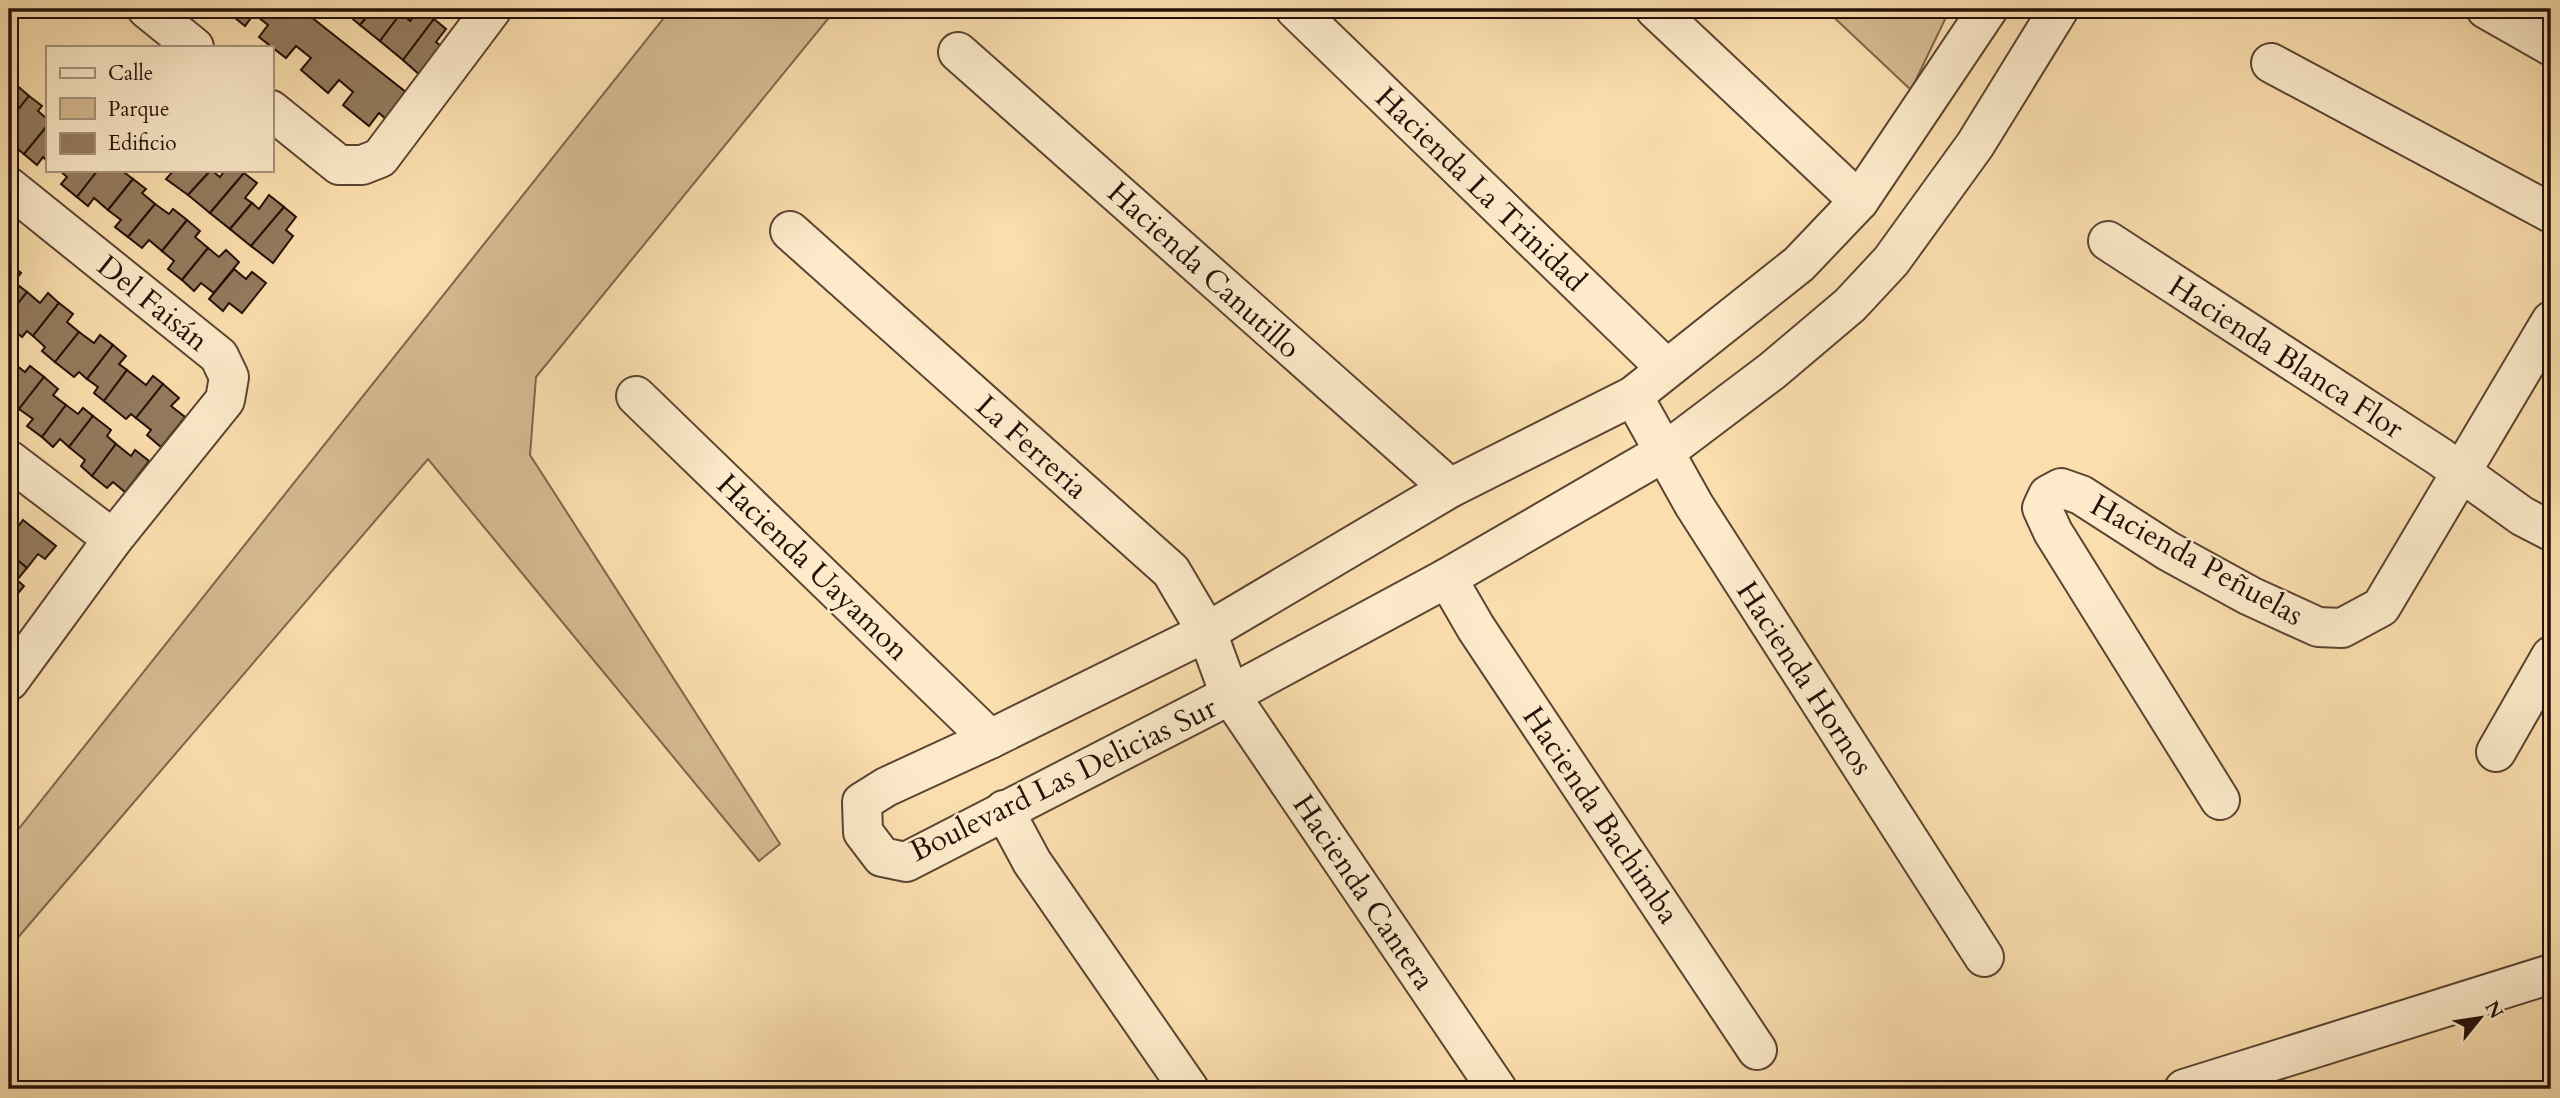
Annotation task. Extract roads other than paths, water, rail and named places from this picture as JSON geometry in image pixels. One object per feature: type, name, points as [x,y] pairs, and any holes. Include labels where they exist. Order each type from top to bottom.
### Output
[{"type":"street","points":[[147,9],[193,46]]},
{"type":"street","points":[[273,112],[339,165],[362,165],[380,158],[492,9]]},
{"type":"street","name":"Hacienda La Trinidad","points":[[1295,9],[1666,368]]},
{"type":"street","points":[[1655,9],[1859,201]]},
{"type":"street","name":"Boulevard Las Delicias Sur","points":[[1987,9],[1859,201],[1799,264],[1633,396],[1450,488],[1207,632],[886,787],[862,803],[863,832],[882,857],[906,862],[1230,695],[1447,578],[1666,452],[1772,371],[1850,305],[1891,261],[1975,145],[2059,9]]},
{"type":"street","points":[[2486,9],[2551,46]]},
{"type":"street","name":"Hacienda Canutillo","points":[[958,52],[1450,488]]},
{"type":"street","points":[[2271,63],[2551,213]]},
{"type":"street","name":"Del Faisán","points":[[9,187],[219,356],[229,377],[225,400],[113,539],[9,681]]},
{"type":"street","name":"La Ferreria","points":[[790,231],[1171,571],[1207,632],[1230,695]]},
{"type":"street","name":"Hacienda Blanca Flor","points":[[2108,241],[2463,473],[2522,516],[2551,531]]},
{"type":"street","name":"Hacienda Peñuelas","points":[[2220,800],[2053,532],[2042,508],[2048,495],[2061,488],[2081,495],[2168,551],[2250,596],[2318,627],[2343,628],[2381,607],[2551,321]]},
{"type":"street","name":"Hacienda Uayamon","points":[[636,396],[990,739]]},
{"type":"street","name":"Hacienda Hornos","points":[[1633,396],[1694,505],[1984,957]]},
{"type":"street","points":[[9,460],[113,539]]},
{"type":"street","name":"Hacienda Bachimba","points":[[1447,578],[1476,628],[1757,1050]]},
{"type":"street","points":[[2496,752],[2551,656]]},
{"type":"street","name":"Hacienda Cantera","points":[[1230,695],[1497,1089]]},
{"type":"street","points":[[1004,810],[1032,862],[1189,1089]]},
{"type":"street","points":[[2184,1089],[2551,974]]}]
